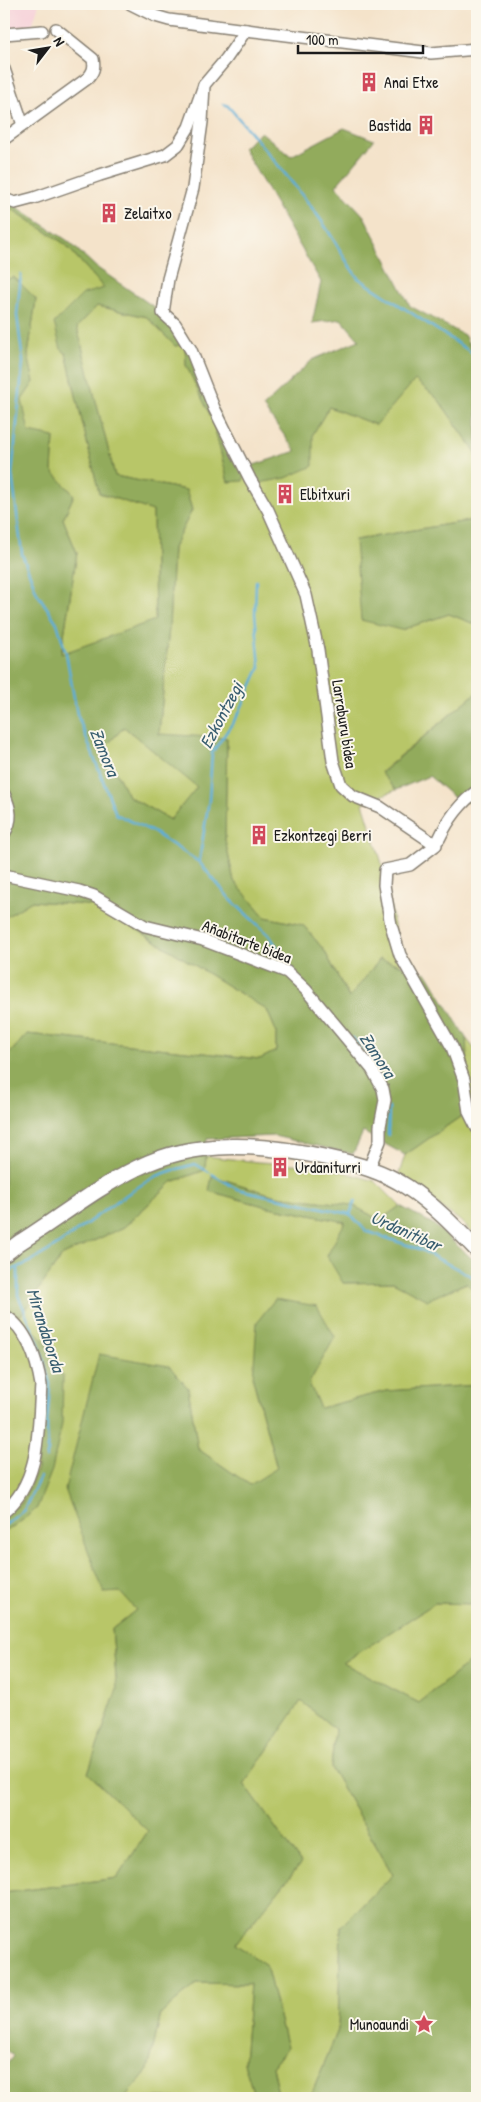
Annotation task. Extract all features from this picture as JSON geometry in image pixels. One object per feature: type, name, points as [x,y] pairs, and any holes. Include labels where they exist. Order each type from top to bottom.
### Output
[{"type":"main road","points":[[8,1249],[137,1168],[162,1157],[224,1146],[250,1145],[319,1156],[369,1168],[406,1186],[430,1204],[477,1250]]},
{"type":"street","points":[[132,4],[155,16],[169,20],[432,53],[477,49]]},
{"type":"street","points":[[4,139],[88,78],[93,72],[95,66],[93,59],[56,29]]},
{"type":"street","points":[[4,199],[15,203],[34,198],[165,155],[178,145],[189,127],[204,85],[226,59],[246,30]]},
{"type":"street","points":[[4,34],[42,31]]},
{"type":"street","points":[[4,69],[23,125]]},
{"type":"street","name":"Larraburu bidea","points":[[204,85],[202,122],[193,188],[168,279],[163,314],[175,324],[191,350],[214,408],[250,480],[268,510],[306,595],[318,650],[333,761],[341,785],[353,796],[380,807],[436,845],[410,865],[386,870],[384,885],[391,925],[400,955],[452,1047],[464,1080],[469,1112],[477,1128]]},
{"type":"street","points":[[439,839],[445,826],[461,804],[477,791]]},
{"type":"street","points":[[4,794],[11,813],[10,824],[4,834]]},
{"type":"street","name":"Añabitarte bidea","points":[[4,875],[80,891],[94,896],[144,926],[203,940],[287,972],[306,990],[372,1069],[383,1089],[385,1100],[380,1126],[380,1141],[369,1168]]},
{"type":"street","points":[[4,1314],[16,1323],[23,1333],[39,1373],[41,1385],[35,1460],[21,1494],[4,1512]]},
{"type":"shaded area","points":[[4,4],[39,4],[31,29],[4,30]]},
{"type":"green space","points":[[344,128],[374,140],[336,186],[364,216],[410,306],[464,335],[477,359],[477,454],[438,399],[415,380],[376,425],[329,407],[313,434],[313,466],[286,478],[254,484],[248,467],[296,451],[263,407],[312,360],[359,340],[341,319],[312,323],[321,282],[243,148],[261,132],[291,156]]},
{"type":"green space","points":[[5,199],[68,241],[96,267],[154,307],[184,333],[245,475],[243,481],[228,482],[213,421],[186,365],[185,344],[175,346],[147,317],[97,306],[77,327],[115,476],[186,490],[192,510],[173,548],[169,628],[159,734],[227,738],[225,840],[234,881],[265,917],[303,925],[324,950],[349,998],[380,959],[427,973],[466,1038],[470,1110],[405,1155],[363,1132],[353,1154],[274,1136],[207,1139],[205,1170],[172,1182],[124,1227],[63,1255],[20,1316],[4,1308],[4,1060],[27,1034],[260,1059],[276,1051],[276,1031],[267,1010],[99,906],[32,901],[4,918],[4,280],[14,277],[36,299],[28,355],[34,382],[22,400],[29,432],[54,437],[52,471],[74,495],[63,519],[77,553],[61,654],[155,620],[153,511],[99,493],[66,353],[61,349],[54,323],[83,294],[104,288],[65,244],[12,209],[4,217]],"holes":[[[124,727],[197,787],[170,820],[128,796],[104,748]]]},
{"type":"green space","points":[[12,209],[65,244],[104,288],[61,349],[66,353],[99,493],[153,511],[155,621],[61,655],[77,553],[63,519],[74,495],[52,471],[54,437],[29,433],[21,400],[34,382],[28,355],[36,299],[14,278],[4,280],[4,217]]},
{"type":"green space","points":[[97,306],[147,317],[175,346],[185,344],[186,365],[213,421],[228,482],[248,467],[286,478],[329,407],[376,425],[415,379],[438,399],[477,454],[477,516],[473,520],[355,540],[401,630],[449,614],[477,625],[477,692],[381,772],[396,790],[363,803],[384,870],[401,965],[380,959],[350,999],[324,950],[303,925],[265,917],[234,881],[225,840],[227,738],[159,735],[169,628],[173,548],[192,510],[186,490],[115,476],[77,327]]},
{"type":"green space","points":[[477,516],[477,625],[449,614],[401,630],[361,620],[355,540],[473,520]]},
{"type":"green space","points":[[477,692],[477,803],[458,801],[429,776],[396,790],[381,773]]},
{"type":"green space","points":[[124,727],[198,787],[170,820],[128,796],[104,748]]},
{"type":"green space","points":[[32,901],[99,906],[267,1010],[276,1031],[276,1051],[260,1059],[27,1034],[4,1060],[4,918]]},
{"type":"green space","points":[[466,1038],[477,1052],[477,1237],[459,1220],[398,1177],[405,1155],[470,1110]]},
{"type":"green space","points":[[206,1156],[258,1162],[322,1166],[375,1181],[400,1206],[380,1220],[352,1205],[276,1196],[213,1176],[209,1191],[264,1206],[346,1222],[343,1283],[393,1282],[427,1299],[467,1283],[477,1294],[477,1385],[386,1391],[320,1408],[309,1383],[335,1336],[253,1379],[277,1469],[250,1485],[198,1449],[188,1388],[120,1591],[136,1610],[112,1629],[117,1689],[88,1773],[148,1831],[117,1878],[4,1893],[4,1718],[6,1714],[4,1711],[4,1531],[14,1527],[37,1508],[42,1372],[37,1469],[22,1503],[4,1514],[4,1308],[20,1316],[63,1255],[124,1227],[172,1182],[205,1170]]},
{"type":"green space","points":[[212,1176],[276,1196],[352,1205],[380,1220],[400,1206],[433,1224],[477,1263],[477,1294],[466,1283],[427,1300],[393,1282],[343,1283],[327,1256],[345,1222],[264,1206],[209,1191]]},
{"type":"green space","points":[[275,1299],[317,1306],[335,1337],[309,1383],[320,1408],[386,1391],[477,1385],[477,1604],[435,1603],[343,1663],[419,1703],[477,1656],[477,2098],[310,2098],[338,2030],[341,1926],[393,1875],[331,1768],[335,1729],[301,1701],[244,1784],[301,1863],[235,1944],[266,1965],[287,2048],[272,2067],[279,2098],[255,2098],[244,2063],[250,1984],[197,1983],[161,2014],[148,2070],[124,2098],[4,2098],[4,2068],[13,2056],[4,2047],[4,1893],[117,1878],[148,1831],[88,1773],[117,1689],[112,1629],[136,1610],[120,1592],[104,1593],[65,1489],[99,1354],[169,1366],[188,1388],[198,1449],[250,1485],[277,1468],[253,1379],[257,1322]]},
{"type":"green space","points":[[32,1328],[43,1339],[63,1376],[62,1424],[52,1470],[37,1508],[14,1527],[4,1531],[4,1514],[22,1503],[37,1469],[42,1372],[28,1330]]},
{"type":"green space","points":[[435,1603],[477,1604],[477,1656],[419,1703],[343,1663]]},
{"type":"green space","points":[[301,1701],[335,1729],[331,1768],[393,1875],[341,1926],[338,2030],[310,2098],[279,2098],[272,2067],[287,2048],[266,1965],[235,1944],[301,1863],[244,1784]]},
{"type":"green space","points":[[197,1983],[250,1984],[244,2063],[255,2098],[124,2098],[148,2070],[161,2014]]},
{"type":"waterway","points":[[223,104],[228,106],[307,202],[358,278],[477,356]]},
{"type":"waterway","name":"Zamora","points":[[21,274],[17,315],[23,362],[12,474],[22,554],[37,593],[57,623],[66,653],[77,714],[116,814],[153,832],[199,862],[230,899],[269,935],[293,971]]},
{"type":"waterway","name":"Ezkontzegi","points":[[199,862],[209,800],[212,753],[238,715],[260,667],[255,614],[256,581]]},
{"type":"waterway","name":"Zamora","points":[[353,1038],[366,1053]]},
{"type":"waterway","name":"Zamora","points":[[388,1135],[389,1108]]},
{"type":"waterway","name":"Urdanitibar","points":[[4,1273],[44,1254],[117,1201],[155,1177],[195,1164],[209,1172]]},
{"type":"waterway","name":"Urdanitibar","points":[[212,1174],[237,1189],[350,1214],[366,1231],[419,1249],[477,1279]]},
{"type":"waterway","points":[[350,1214],[355,1201]]},
{"type":"waterway","name":"Mirandaborda","points":[[18,1268],[18,1295],[40,1347],[50,1384],[47,1425],[48,1451],[46,1458]]},
{"type":"waterway","name":"Mirandaborda","points":[[4,1526],[24,1510],[40,1477]]},
{"type":"place","name":"Anai Etxe","points":[[369,82]]},
{"type":"place","name":"Bastida","points":[[426,125]]},
{"type":"place","name":"Zelaitxo","points":[[109,213]]},
{"type":"place","name":"Elbitxuri","points":[[285,494]]},
{"type":"place","name":"Ezkontzegi Berri","points":[[259,835]]},
{"type":"place","name":"Urdaniturri","points":[[280,1167]]},
{"type":"place","name":"Munoaundi","points":[[424,2024]]}]
